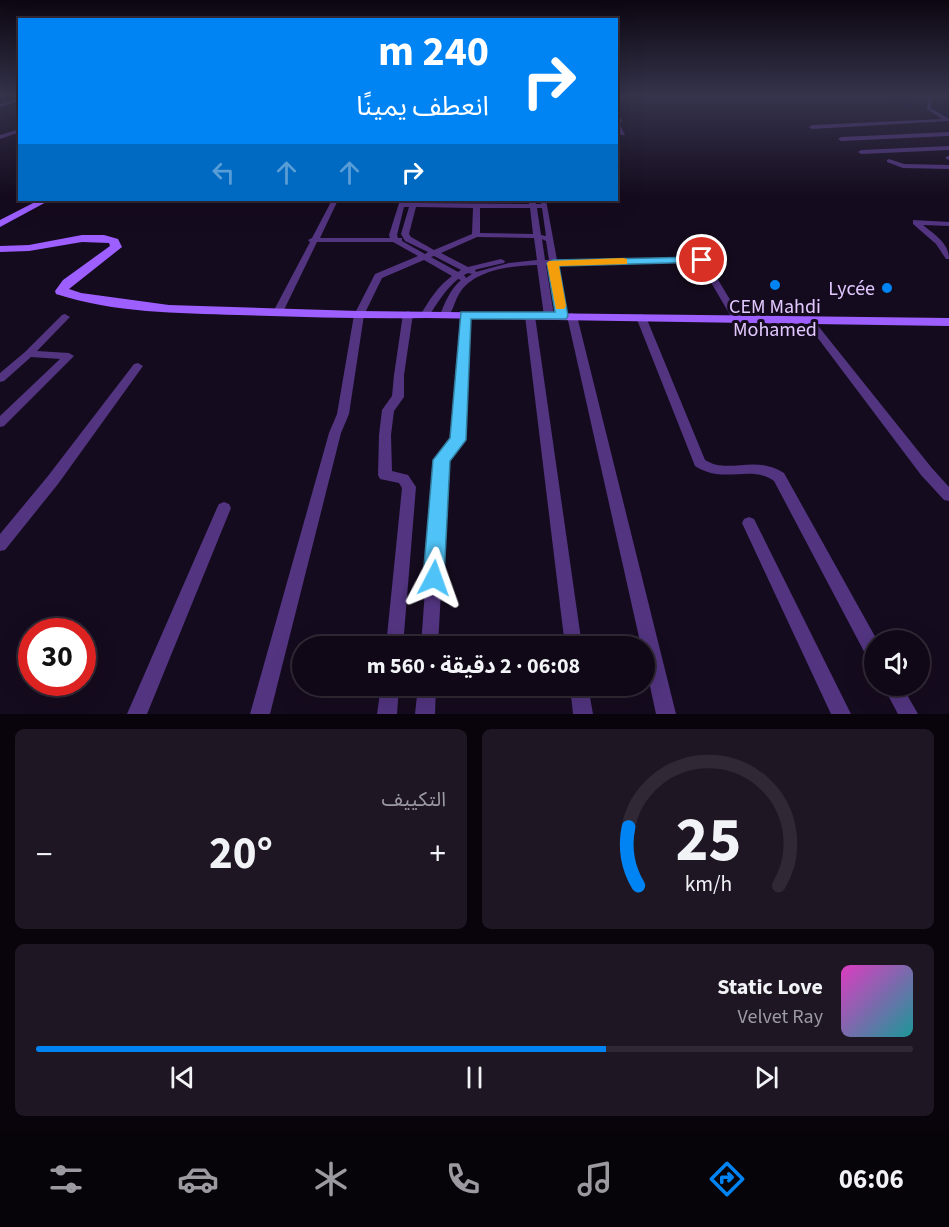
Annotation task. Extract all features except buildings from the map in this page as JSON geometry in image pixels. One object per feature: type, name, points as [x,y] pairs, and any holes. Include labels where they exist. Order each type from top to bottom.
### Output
[{"type":"street","points":[[0,137],[18,131]]},
{"type":"street","points":[[841,139],[949,134]]},
{"type":"street","points":[[861,152],[949,148]]},
{"type":"street","points":[[889,161],[910,167],[949,167]]},
{"type":"street","points":[[0,214],[27,201]]},
{"type":"street","points":[[0,224],[43,201]]},
{"type":"street","points":[[278,312],[314,237],[334,201]]},
{"type":"street","points":[[394,238],[403,202],[477,205],[545,203],[561,316]]},
{"type":"street","points":[[406,237],[414,202]]},
{"type":"street","points":[[532,202],[541,260],[561,316],[666,714]]},
{"type":"street","points":[[476,236],[477,205]]},
{"type":"street","points":[[949,224],[916,222],[939,242],[949,258],[947,262],[949,264]]},
{"type":"street","points":[[260,714],[335,433],[343,414],[359,315],[378,276],[476,236],[537,236],[549,239]]},
{"type":"street","points":[[0,249],[29,248],[104,237],[114,241],[116,247],[67,283],[60,291],[80,297],[169,309],[359,315],[949,322]]},
{"type":"street","points":[[314,237],[406,237],[478,275]]},
{"type":"street","points":[[394,238],[423,257],[467,280]]},
{"type":"street","points":[[445,315],[451,297],[467,280],[498,268],[541,260]]},
{"type":"street","points":[[426,314],[436,293],[457,275],[494,262],[702,260],[736,318]]},
{"type":"street","points":[[395,636],[409,487],[407,481],[386,475],[385,435],[388,410],[398,397],[408,314]]},
{"type":"street","points":[[430,636],[441,464],[443,456],[458,440],[465,315]]},
{"type":"street","points":[[530,316],[573,636]]},
{"type":"street","points":[[0,378],[65,317]]},
{"type":"street","points":[[641,317],[700,463],[710,469],[762,469],[776,474],[864,635]]},
{"type":"street","points":[[808,319],[949,496]]},
{"type":"street","points":[[0,423],[69,356],[28,354]]},
{"type":"street","points":[[0,545],[138,366]]},
{"type":"street","points":[[136,714],[224,508]]},
{"type":"street","points":[[748,523],[841,714]]},
{"type":"street","points":[[387,714],[389,696]]},
{"type":"street","points":[[425,714],[426,696]]},
{"type":"street","points":[[580,696],[583,714]]},
{"type":"street","points":[[898,696],[908,714]]},
{"type":"slow traffic","points":[[560,306],[553,263],[623,261]]},
{"type":"place","name":"CEM Mahdi Mohamed","points":[[775,285]]},
{"type":"place","name":"Lycée","points":[[887,288]]},
{"type":"route","points":[[434,578],[441,460],[458,440],[465,315],[562,316],[553,263],[702,260]]}]
